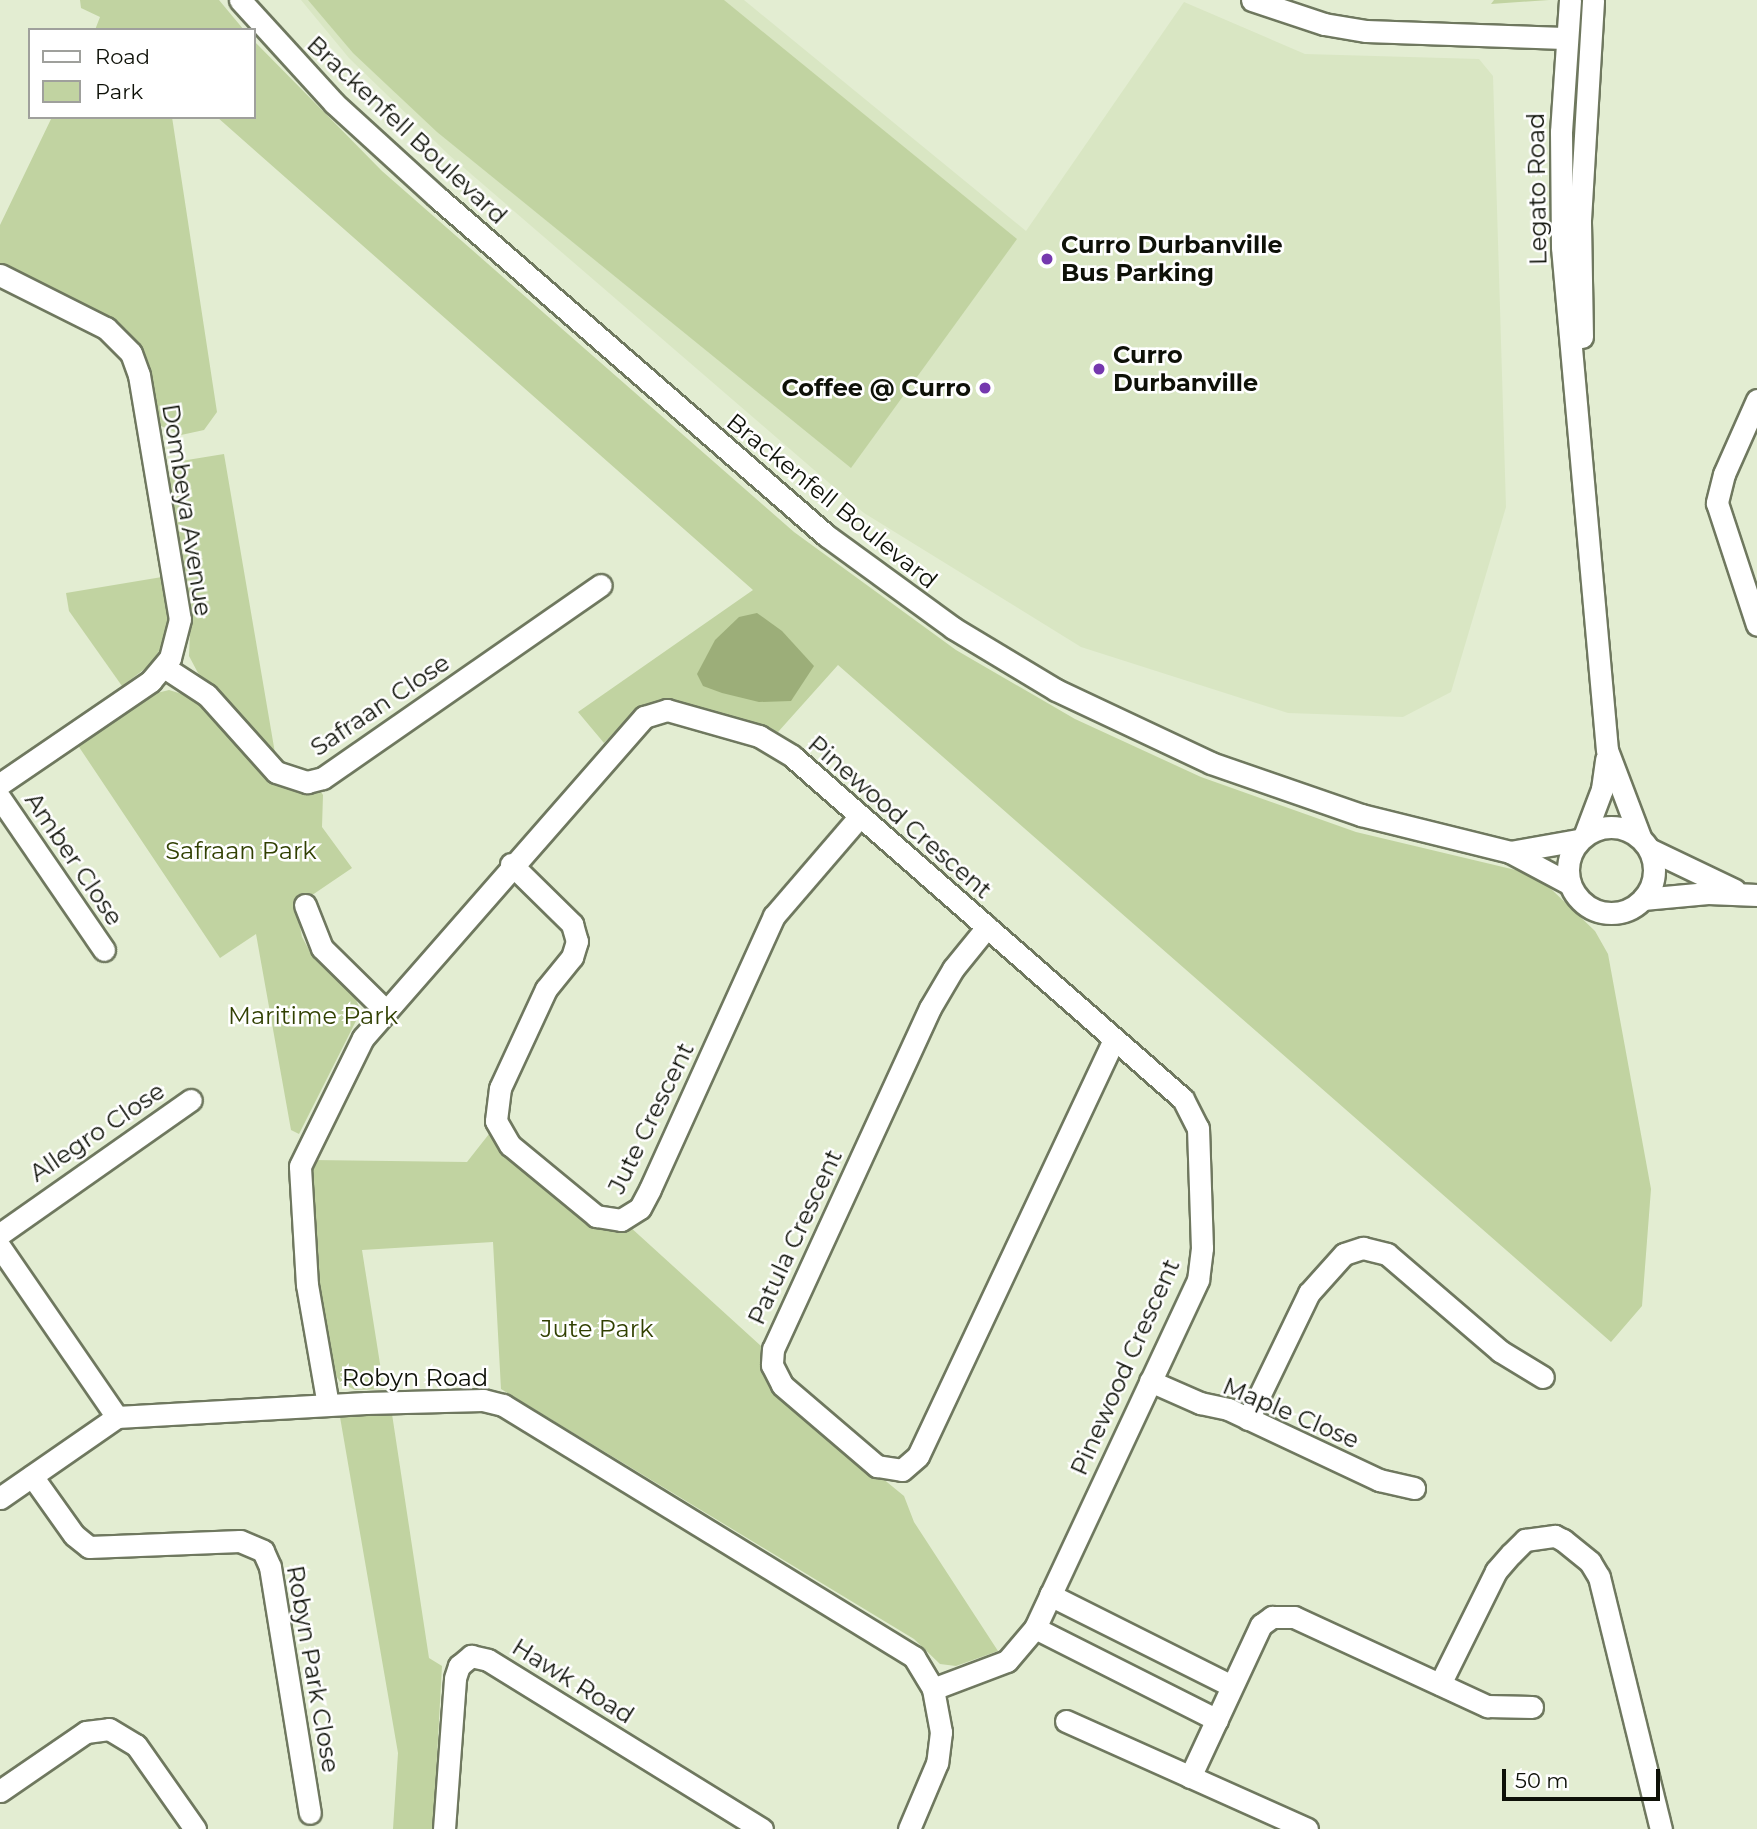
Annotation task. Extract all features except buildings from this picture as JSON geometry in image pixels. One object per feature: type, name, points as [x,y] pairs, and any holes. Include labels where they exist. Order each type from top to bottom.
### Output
[{"type":"street","name":"Brackenfell Boulevard","points":[[240,0],[334,103],[437,197],[827,536],[953,628],[1075,700],[1211,763],[1338,808],[1510,852],[1570,884]]},
{"type":"street","points":[[1252,0],[1324,24],[1366,31],[1564,38]]},
{"type":"street","name":"Legato Road","points":[[1570,0],[1564,38],[1560,208],[1577,377],[1607,750],[1602,789],[1582,837]]},
{"type":"street","points":[[1580,0],[1564,38],[1574,83],[1571,189],[1580,220]]},
{"type":"street","name":"Legato Road","points":[[1577,377],[1583,284],[1580,220],[1593,0]]},
{"type":"street","name":"Dombeya Avenue","points":[[0,275],[107,328],[136,364],[179,605],[179,634],[164,667],[151,681],[0,784]]},
{"type":"street","points":[[1757,400],[1718,495],[1719,511],[1748,561],[1757,625]]},
{"type":"street","name":"Safraan Close","points":[[164,667],[207,695],[276,772],[299,782],[315,780],[601,585]]},
{"type":"street","name":"Pinewood Crescent","points":[[328,1405],[307,1285],[300,1166],[342,1076],[385,1010],[631,727],[657,710],[678,712],[769,741],[860,816],[1183,1099],[1199,1137],[1201,1270],[1035,1628],[1007,1661],[933,1689]]},
{"type":"street","name":"Legato Road","points":[[1607,750],[1644,843]]},
{"type":"street","name":"Amber Close","points":[[0,799],[104,950]]},
{"type":"street","name":"Jute Crescent","points":[[511,864],[572,924],[577,941],[572,957],[546,989],[506,1075],[495,1104],[496,1121],[510,1145],[596,1216],[621,1220],[640,1208],[650,1189],[774,916],[860,816]]},
{"type":"street","points":[[1644,843],[1654,877],[1643,899],[1628,910],[1600,912],[1587,906],[1570,884],[1570,856],[1582,837],[1614,826],[1748,894]]},
{"type":"street","name":"Brackenfell Boulevard","points":[[1510,852],[1582,837]]},
{"type":"street","points":[[1643,899],[1748,894]]},
{"type":"street","points":[[305,905],[322,948],[385,1010]]},
{"type":"street","name":"Patula Crescent","points":[[987,927],[953,969],[930,1008],[773,1349],[772,1365],[782,1385],[877,1466],[902,1470],[918,1456],[1114,1039]]},
{"type":"street","name":"Allegro Close","points":[[0,1234],[191,1100]]},
{"type":"street","points":[[0,1247],[117,1417],[0,1498]]},
{"type":"street","points":[[1248,1419],[1309,1293],[1344,1254],[1363,1248],[1387,1254],[1500,1352],[1543,1377]]},
{"type":"street","name":"Maple Close","points":[[1150,1381],[1248,1419],[1379,1480],[1413,1488]]},
{"type":"street","name":"Robyn Road","points":[[117,1417],[328,1405],[483,1400],[503,1405],[904,1647],[923,1669],[933,1689]]},
{"type":"street","name":"Robyn Park Close","points":[[32,1476],[74,1535],[89,1546],[240,1541],[263,1551],[270,1567],[310,1813]]},
{"type":"street","points":[[1440,1684],[1496,1571],[1525,1540],[1555,1536],[1563,1540],[1590,1562],[1599,1577],[1661,1829]]},
{"type":"street","points":[[1050,1595],[1232,1686]]},
{"type":"street","points":[[1190,1777],[1261,1625],[1283,1615],[1487,1706],[1532,1707]]},
{"type":"street","points":[[1035,1628],[1217,1720]]},
{"type":"street","name":"Hawk Road","points":[[444,1829],[455,1678],[458,1666],[471,1656],[488,1660],[762,1829]]},
{"type":"street","points":[[909,1829],[931,1780],[940,1747],[940,1716],[933,1689]]},
{"type":"street","points":[[1066,1721],[1307,1829]]},
{"type":"street","points":[[0,1791],[86,1731],[109,1729],[136,1745],[195,1829]]},
{"type":"shaded area","name":"Curro Durbanville","points":[[301,0],[744,0],[1026,231],[1184,2],[1305,54],[1479,59],[1493,76],[1506,507],[1451,692],[1403,717],[1288,713],[1081,647],[864,513],[449,155],[349,58]]},
{"type":"shaded area","points":[[757,613],[782,631],[814,666],[791,701],[759,702],[722,693],[703,686],[697,674],[715,640],[739,617]]},
{"type":"green space","points":[[80,0],[219,0],[242,28],[96,28],[100,17],[81,8]]},
{"type":"green space","points":[[308,0],[724,0],[1017,239],[851,468],[437,132],[353,53]]},
{"type":"green space","points":[[1494,0],[1549,0],[1491,4]]},
{"type":"green space","points":[[256,43],[382,171],[794,532],[956,650],[1075,719],[1201,777],[1356,832],[1524,872],[1550,888],[1595,931],[1608,954],[1651,1189],[1642,1306],[1611,1342],[838,665],[778,732],[669,699],[636,709],[604,743],[578,712],[753,590],[219,119],[256,119]]},
{"type":"green space","points":[[51,119],[172,119],[217,412],[204,430],[181,435],[161,426],[148,363],[126,329],[0,264],[0,225]]},
{"type":"green space","points":[[224,454],[276,759],[198,673],[189,656],[191,608],[169,480],[181,461]]},
{"type":"green space","points":[[162,577],[168,623],[163,645],[150,665],[122,686],[69,611],[66,593]]},
{"type":"green space","name":"Safraan Park","points":[[169,690],[195,698],[275,783],[292,791],[319,789],[323,795],[322,827],[352,868],[296,906],[302,937],[312,955],[354,995],[361,1011],[299,1134],[291,1130],[256,934],[220,958],[77,744],[149,695]]},
{"type":"green space","name":"Jute Park","points":[[489,1134],[502,1151],[589,1224],[607,1229],[629,1226],[761,1346],[762,1371],[771,1387],[904,1496],[914,1522],[998,1651],[956,1666],[940,1664],[914,1639],[501,1389],[493,1242],[362,1250],[384,1389],[355,1390],[340,1382],[331,1367],[316,1278],[309,1175],[313,1160],[467,1162]]},
{"type":"green space","points":[[392,1414],[429,1658],[442,1666],[433,1829],[393,1829],[398,1753],[340,1417]]},
{"type":"place","name":"Curro Durbanville Bus Parking","points":[[1047,259]]},
{"type":"place","name":"Curro Durbanville","points":[[1099,369]]},
{"type":"place","name":"Coffee @ Curro","points":[[985,388]]},
{"type":"park label","name":"Maritime Park","points":[[313,1016]]}]
